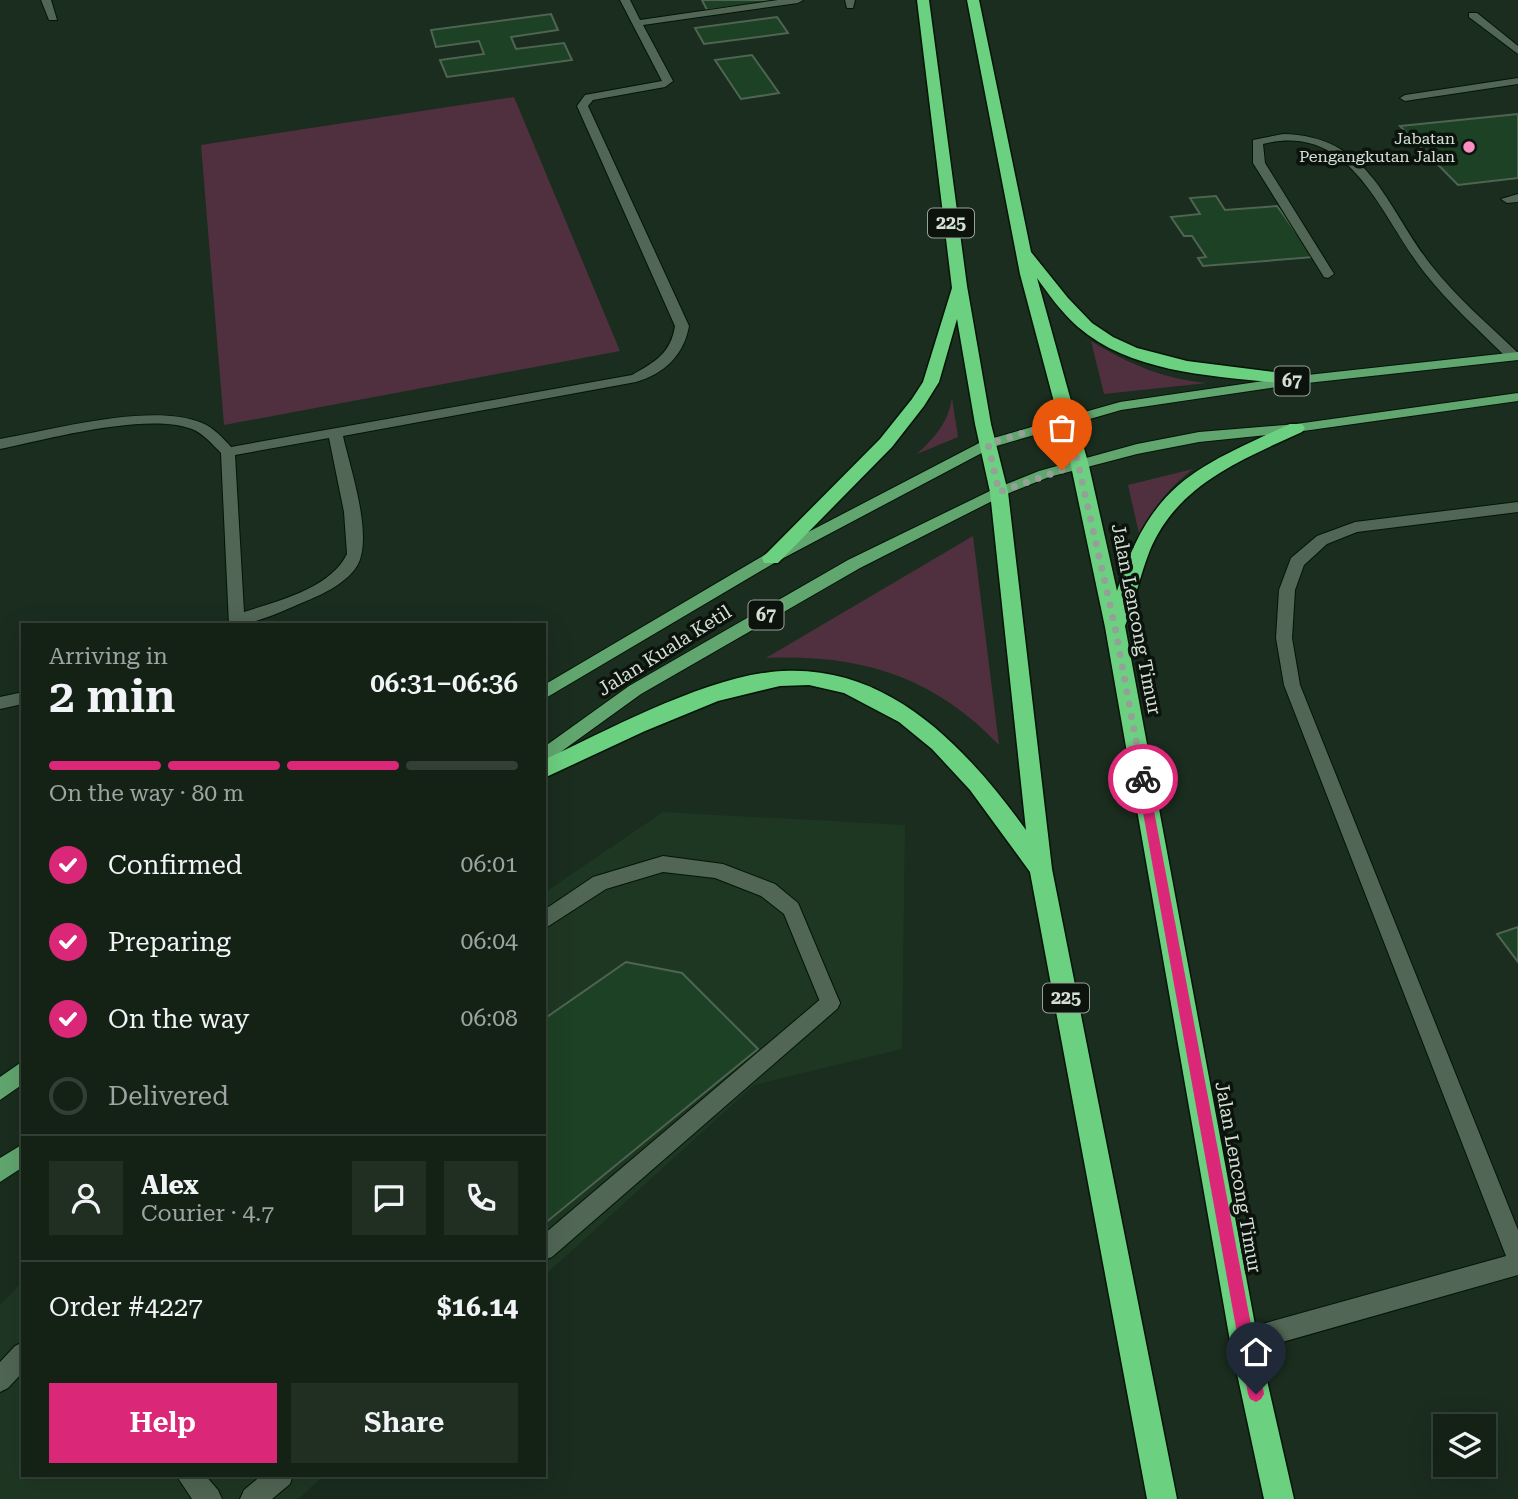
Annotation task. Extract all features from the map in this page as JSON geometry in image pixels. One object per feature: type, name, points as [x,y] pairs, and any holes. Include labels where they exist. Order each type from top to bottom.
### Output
[{"type":"highway","name":"225","points":[[923,0],[959,286],[999,492],[1041,869],[1161,1499]]},
{"type":"highway","name":"Jalan Lencong Timur","points":[[973,0],[1024,251],[1080,466],[1115,627],[1244,1341],[1279,1499]]},
{"type":"highway","points":[[1024,251],[1075,317],[1087,328],[1120,347],[1172,362],[1298,380]]},
{"type":"highway","points":[[771,558],[886,443],[918,402],[931,382],[959,286]]},
{"type":"highway","points":[[1115,627],[1148,535],[1168,505],[1189,484],[1217,466],[1296,428]]},
{"type":"highway","points":[[546,769],[683,706],[745,685],[796,678],[819,680],[890,703],[943,745],[981,788],[1041,869]]},
{"type":"main road","name":"67","points":[[988,444],[1120,406],[1298,380],[1516,357]]},
{"type":"main road","name":"67","points":[[999,492],[1044,474],[1138,449],[1199,437],[1296,428],[1518,397]]},
{"type":"main road","name":"Jalan Kuala Ketil","points":[[546,692],[771,558],[988,444]]},
{"type":"main road","name":"Jalan Kuala Ketil","points":[[546,756],[635,690],[672,668],[854,564],[999,492]]},
{"type":"main road","points":[[0,1090],[21,1073]]},
{"type":"main road","points":[[0,1171],[21,1155]]},
{"type":"street","points":[[228,452],[636,378],[664,362],[681,345],[682,326],[582,106],[589,97],[665,84],[668,81],[625,0]]},
{"type":"street","points":[[638,23],[798,0]]},
{"type":"street","points":[[49,1],[53,18]]},
{"type":"street","points":[[1473,15],[1518,51]]},
{"type":"street","points":[[1405,98],[1518,81]]},
{"type":"street","points":[[1328,274],[1259,163],[1257,142],[1301,135],[1322,139],[1340,150],[1367,178],[1418,256],[1516,357]]},
{"type":"street","points":[[0,444],[104,426],[162,420],[194,425],[212,435],[228,452],[237,623],[317,590],[349,567],[355,555],[354,533],[335,433]]},
{"type":"street","points":[[1518,507],[1355,527],[1322,540],[1297,562],[1287,590],[1284,638],[1292,685],[1518,1258]]},
{"type":"street","points":[[0,703],[21,698]]},
{"type":"street","points":[[546,921],[600,883],[663,864],[716,870],[768,890],[791,909],[830,1003],[546,1247]]},
{"type":"street","points":[[1244,1341],[1518,1264]]},
{"type":"street","points":[[0,1380],[21,1356]]},
{"type":"street","points":[[190,1477],[209,1499]]},
{"type":"street","points":[[253,1499],[279,1477]]},
{"type":"shaded area","points":[[514,97],[620,351],[224,425],[201,145]]},
{"type":"shaded area","points":[[1091,341],[1147,369],[1176,378],[1207,383],[1104,394]]},
{"type":"shaded area","points":[[952,398],[958,437],[917,454],[940,429]]},
{"type":"shaded area","points":[[1193,469],[1161,500],[1149,517],[1140,538],[1128,485]]},
{"type":"shaded area","points":[[973,536],[999,745],[974,721],[948,702],[893,674],[833,660],[766,658]]},
{"type":"shaded area","points":[[663,812],[905,825],[902,1049],[754,1085],[546,1274],[546,892]]},
{"type":"shaded area","points":[[21,1283],[21,1477],[323,1477],[298,1499],[0,1499],[0,1305]]},
{"type":"building","points":[[702,0],[789,0],[707,10]]},
{"type":"building","points":[[551,14],[558,30],[511,37],[516,49],[564,43],[572,60],[447,77],[440,60],[484,54],[479,41],[436,47],[431,30]]},
{"type":"building","points":[[777,17],[788,33],[704,44],[695,28]]},
{"type":"building","points":[[752,55],[779,93],[741,99],[715,60]]},
{"type":"building","name":"Jabatan Pengangkutan Jalan","points":[[1518,114],[1518,178],[1458,185],[1400,126]]},
{"type":"building","points":[[1216,196],[1225,210],[1277,206],[1314,257],[1203,266],[1198,258],[1206,257],[1192,236],[1184,236],[1171,217],[1200,214],[1190,198]]},
{"type":"building","points":[[1518,927],[1518,962],[1497,934]]},
{"type":"building","points":[[626,962],[682,973],[758,1049],[546,1222],[546,1018]]},
{"type":"way so far","points":[[1062,470],[1044,474],[999,492],[988,444],[1068,419],[1115,627],[1143,779]]},
{"type":"place","name":"Jabatan Pengangkutan Jalan","points":[[1469,147]]},
{"type":"route","points":[[1143,779],[1244,1341],[1256,1394]]}]
